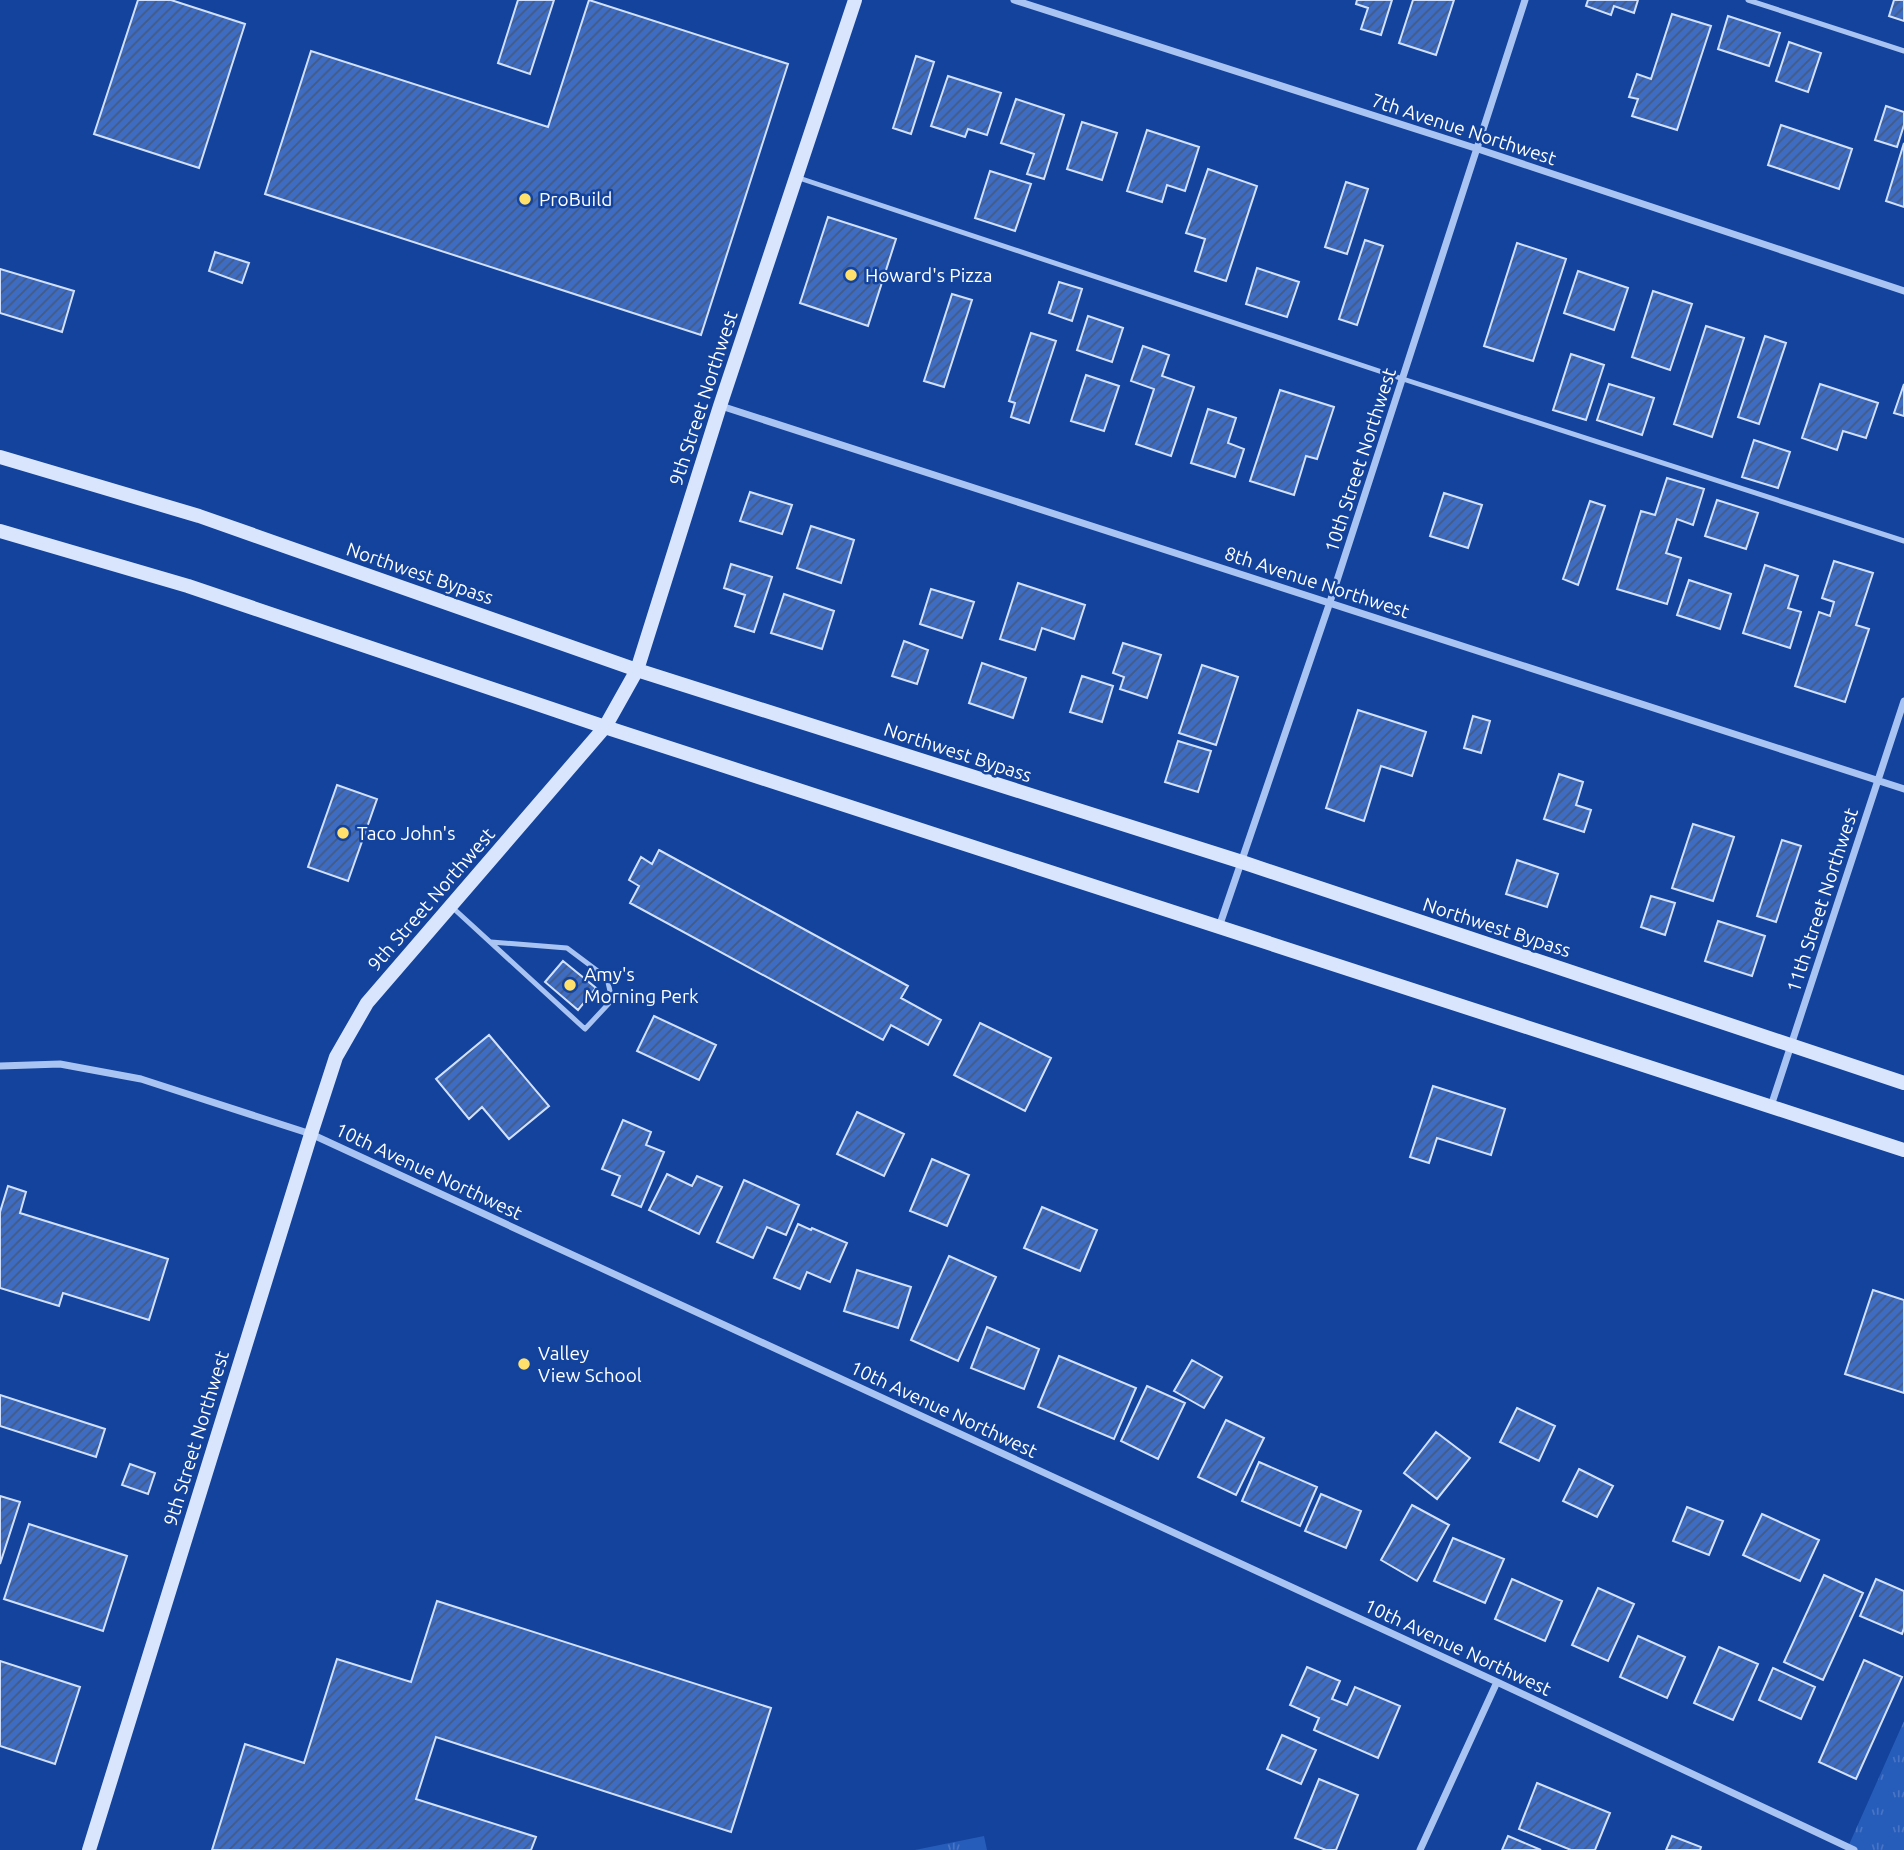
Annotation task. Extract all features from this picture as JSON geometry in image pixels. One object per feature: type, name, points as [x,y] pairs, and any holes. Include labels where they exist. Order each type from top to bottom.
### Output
[{"type":"main road","name":"9th Street Northwest","points":[[89,1850],[337,1057],[367,1003],[605,727],[637,670],[720,406],[855,0]]},
{"type":"main road","name":"Northwest Bypass","points":[[0,457],[199,516],[637,670],[1242,862],[1904,1083]]},
{"type":"main road","points":[[0,531],[188,586],[605,727],[1904,1150]]},
{"type":"street","name":"7th Avenue Northwest","points":[[1014,0],[1478,149],[1904,291]]},
{"type":"street","name":"10th Street Northwest","points":[[1219,928],[1330,602],[1525,0]]},
{"type":"street","name":"8th Avenue Northwest","points":[[720,406],[1904,789]]},
{"type":"street","name":"11th Street Northwest","points":[[1771,1108],[1904,701]]},
{"type":"street","name":"10th Avenue Northwest","points":[[0,1066],[60,1064],[141,1079],[311,1134],[1497,1682],[1854,1850]]},
{"type":"street","points":[[1420,1850],[1497,1682]]},
{"type":"lane","points":[[1748,0],[1904,51]]},
{"type":"lane","points":[[796,177],[1403,379],[1904,541]]},
{"type":"lane","points":[[450,906],[585,1029],[612,1000],[607,978],[567,948],[491,942]]},
{"type":"green space","points":[[1904,1721],[1904,1850],[1854,1850],[1848,1847]]},
{"type":"green space","points":[[984,1836],[987,1850],[915,1850]]},
{"type":"building","points":[[138,0],[171,0],[245,24],[199,168],[94,134]]},
{"type":"building","points":[[518,0],[554,0],[530,74],[498,63]]},
{"type":"building","points":[[589,0],[788,64],[701,335],[265,194],[311,51],[548,127]]},
{"type":"building","points":[[1357,0],[1392,0],[1381,35],[1361,29],[1368,8],[1356,4]]},
{"type":"building","points":[[1413,0],[1454,0],[1436,55],[1399,43]]},
{"type":"building","points":[[1588,0],[1638,0],[1634,13],[1614,6],[1611,15],[1586,6]]},
{"type":"building","points":[[1894,0],[1904,0],[1904,21],[1889,16]]},
{"type":"building","points":[[1672,14],[1711,26],[1677,130],[1632,116],[1638,99],[1629,97],[1637,74],[1651,79]]},
{"type":"building","points":[[1728,16],[1780,33],[1769,66],[1718,49]]},
{"type":"building","points":[[1789,42],[1821,53],[1808,92],[1776,81]]},
{"type":"building","points":[[916,56],[934,62],[911,134],[893,128]]},
{"type":"building","points":[[948,76],[1001,93],[987,135],[968,129],[965,137],[931,126]]},
{"type":"building","points":[[1016,99],[1064,115],[1044,179],[1027,174],[1034,154],[1001,143]]},
{"type":"building","points":[[1886,106],[1904,112],[1904,125],[1897,147],[1875,140]]},
{"type":"building","points":[[1082,122],[1117,133],[1102,180],[1067,169]]},
{"type":"building","points":[[1781,125],[1852,149],[1839,189],[1768,165]]},
{"type":"building","points":[[1147,130],[1199,147],[1185,191],[1167,185],[1162,202],[1127,191]]},
{"type":"building","points":[[1904,143],[1904,207],[1886,201]]},
{"type":"building","points":[[1208,169],[1257,186],[1226,281],[1195,271],[1205,239],[1186,233]]},
{"type":"building","points":[[990,171],[1031,184],[1015,231],[975,218]]},
{"type":"building","points":[[1346,182],[1368,189],[1347,254],[1325,247]]},
{"type":"building","points":[[828,217],[896,239],[868,326],[800,303]]},
{"type":"building","points":[[1365,240],[1383,246],[1357,325],[1339,319]]},
{"type":"building","points":[[1517,243],[1566,259],[1533,361],[1484,346]]},
{"type":"building","points":[[215,252],[249,263],[242,283],[209,271]]},
{"type":"building","points":[[1257,268],[1299,282],[1287,317],[1246,304]]},
{"type":"building","points":[[0,269],[74,291],[62,332],[0,313]]},
{"type":"building","points":[[1578,271],[1628,288],[1614,330],[1564,313]]},
{"type":"building","points":[[1059,282],[1082,289],[1072,321],[1049,313]]},
{"type":"building","points":[[1653,291],[1692,304],[1670,370],[1632,357]]},
{"type":"building","points":[[952,294],[972,300],[944,387],[924,381]]},
{"type":"building","points":[[1088,316],[1123,328],[1112,362],[1077,350]]},
{"type":"building","points":[[1706,326],[1744,338],[1712,437],[1674,424]]},
{"type":"building","points":[[1031,333],[1056,341],[1029,423],[1011,417],[1015,403],[1009,401]]},
{"type":"building","points":[[1765,336],[1786,343],[1759,424],[1738,417]]},
{"type":"building","points":[[1143,346],[1169,355],[1162,376],[1194,387],[1171,456],[1136,444],[1154,389],[1131,381]]},
{"type":"building","points":[[1571,354],[1604,365],[1586,420],[1553,410]]},
{"type":"building","points":[[1086,375],[1119,386],[1104,431],[1071,421]]},
{"type":"building","points":[[1609,384],[1654,398],[1642,435],[1597,420]]},
{"type":"building","points":[[1820,384],[1878,403],[1866,438],[1843,431],[1837,450],[1802,438]]},
{"type":"building","points":[[1904,384],[1904,416],[1894,413]]},
{"type":"building","points":[[1280,390],[1334,407],[1317,459],[1306,456],[1294,495],[1250,481]]},
{"type":"building","points":[[1208,409],[1236,418],[1228,443],[1244,449],[1235,477],[1191,463]]},
{"type":"building","points":[[1754,440],[1790,452],[1778,488],[1742,477]]},
{"type":"building","points":[[1667,478],[1704,489],[1693,525],[1677,519],[1666,553],[1681,558],[1667,604],[1617,589],[1641,511],[1655,515]]},
{"type":"building","points":[[750,492],[792,505],[782,534],[740,521]]},
{"type":"building","points":[[1444,493],[1482,505],[1468,548],[1430,536]]},
{"type":"building","points":[[1717,500],[1758,513],[1746,549],[1705,536]]},
{"type":"building","points":[[1590,501],[1605,506],[1578,585],[1563,579]]},
{"type":"building","points":[[811,526],[854,540],[841,583],[797,568]]},
{"type":"building","points":[[1834,561],[1873,573],[1856,625],[1869,629],[1845,702],[1795,686],[1819,612],[1830,616],[1834,602],[1822,598]]},
{"type":"building","points":[[731,564],[772,577],[754,632],[735,626],[745,595],[724,588]]},
{"type":"building","points":[[1765,565],[1798,576],[1788,608],[1801,612],[1790,648],[1743,633]]},
{"type":"building","points":[[1689,580],[1731,594],[1720,629],[1677,615]]},
{"type":"building","points":[[1018,583],[1085,605],[1074,639],[1042,628],[1035,650],[1000,639]]},
{"type":"building","points":[[931,589],[974,602],[962,638],[920,624]]},
{"type":"building","points":[[784,594],[834,611],[822,649],[771,633]]},
{"type":"building","points":[[904,641],[928,650],[917,684],[892,676]]},
{"type":"building","points":[[1123,643],[1161,655],[1147,698],[1120,689],[1124,677],[1113,673]]},
{"type":"building","points":[[982,663],[1026,678],[1013,718],[969,703]]},
{"type":"building","points":[[1202,665],[1238,677],[1216,745],[1179,733]]},
{"type":"building","points":[[1082,676],[1113,686],[1102,722],[1070,712]]},
{"type":"building","points":[[1358,710],[1426,732],[1412,776],[1381,766],[1364,821],[1326,808]]},
{"type":"building","points":[[1473,716],[1490,721],[1481,753],[1464,748]]},
{"type":"building","points":[[1178,741],[1211,751],[1198,792],[1165,782]]},
{"type":"building","points":[[1559,774],[1583,782],[1576,805],[1591,810],[1584,832],[1544,819]]},
{"type":"building","name":"Taco John's","points":[[337,785],[377,799],[348,881],[308,867]]},
{"type":"building","points":[[1693,824],[1734,837],[1713,901],[1672,888]]},
{"type":"building","points":[[1782,840],[1801,846],[1776,922],[1757,916]]},
{"type":"building","points":[[659,850],[908,986],[901,998],[941,1020],[928,1045],[891,1025],[883,1040],[630,903],[639,886],[629,880],[641,857],[652,864]]},
{"type":"building","points":[[1517,860],[1558,874],[1547,907],[1506,894]]},
{"type":"building","points":[[1651,896],[1675,903],[1665,935],[1641,927]]},
{"type":"building","points":[[1718,921],[1765,936],[1752,976],[1705,961]]},
{"type":"building","points":[[563,961],[596,988],[578,1010],[545,982]]},
{"type":"building","points":[[654,1016],[716,1045],[699,1080],[637,1051]]},
{"type":"building","points":[[980,1023],[1051,1058],[1025,1111],[954,1075]]},
{"type":"building","points":[[489,1035],[549,1106],[509,1139],[482,1107],[469,1119],[436,1079]]},
{"type":"building","points":[[1433,1086],[1505,1109],[1491,1155],[1437,1138],[1429,1163],[1410,1157]]},
{"type":"building","points":[[857,1112],[904,1134],[884,1176],[837,1154]]},
{"type":"building","points":[[623,1120],[651,1132],[646,1145],[664,1152],[641,1207],[612,1195],[620,1176],[602,1169]]},
{"type":"building","points":[[932,1159],[969,1175],[947,1226],[910,1211]]},
{"type":"building","points":[[667,1174],[692,1186],[697,1176],[722,1187],[699,1234],[649,1210]]},
{"type":"building","points":[[744,1180],[799,1205],[786,1235],[767,1227],[753,1258],[717,1242]]},
{"type":"building","points":[[8,1186],[26,1192],[20,1213],[168,1259],[149,1320],[63,1293],[59,1306],[0,1288],[0,1212]]},
{"type":"building","points":[[1042,1207],[1097,1230],[1080,1271],[1024,1248]]},
{"type":"building","points":[[798,1224],[847,1243],[830,1282],[807,1272],[800,1289],[774,1278]]},
{"type":"building","points":[[949,1256],[996,1277],[958,1361],[911,1340]]},
{"type":"building","points":[[857,1270],[911,1287],[898,1328],[844,1311]]},
{"type":"building","points":[[1873,1290],[1904,1300],[1904,1393],[1845,1374]]},
{"type":"building","points":[[987,1327],[1039,1349],[1024,1389],[971,1368]]},
{"type":"building","points":[[1059,1356],[1136,1388],[1114,1439],[1038,1407]]},
{"type":"building","points":[[1192,1360],[1222,1377],[1204,1408],[1174,1391]]},
{"type":"building","points":[[1147,1386],[1185,1403],[1158,1459],[1121,1441]]},
{"type":"building","points":[[0,1395],[105,1429],[96,1457],[0,1426]]},
{"type":"building","points":[[1517,1408],[1555,1426],[1539,1461],[1500,1442]]},
{"type":"building","points":[[1226,1420],[1264,1438],[1236,1495],[1198,1477]]},
{"type":"building","points":[[1436,1432],[1470,1458],[1437,1499],[1404,1473]]},
{"type":"building","points":[[1259,1462],[1317,1487],[1300,1526],[1242,1501]]},
{"type":"building","points":[[130,1464],[155,1473],[148,1494],[122,1485]]},
{"type":"building","points":[[1579,1469],[1613,1486],[1597,1517],[1563,1501]]},
{"type":"building","points":[[1321,1494],[1361,1511],[1346,1548],[1305,1531]]},
{"type":"building","points":[[0,1496],[20,1502],[0,1564]]},
{"type":"building","points":[[1412,1505],[1449,1525],[1417,1581],[1381,1560]]},
{"type":"building","points":[[1687,1507],[1723,1521],[1709,1555],[1673,1541]]},
{"type":"building","points":[[1762,1514],[1819,1540],[1800,1581],[1743,1555]]},
{"type":"building","points":[[29,1524],[127,1556],[103,1631],[4,1599]]},
{"type":"building","points":[[1453,1538],[1504,1559],[1485,1603],[1434,1581]]},
{"type":"building","points":[[1824,1575],[1863,1593],[1823,1680],[1784,1662]]},
{"type":"building","points":[[1512,1579],[1562,1601],[1545,1641],[1495,1619]]},
{"type":"building","points":[[1876,1579],[1904,1591],[1902,1634],[1860,1616]]},
{"type":"building","points":[[1598,1588],[1634,1604],[1608,1661],[1572,1645]]},
{"type":"building","points":[[437,1601],[771,1708],[731,1832],[436,1737],[416,1799],[536,1837],[531,1850],[212,1850],[245,1744],[304,1763],[337,1659],[411,1682]]},
{"type":"building","points":[[1638,1636],[1685,1657],[1667,1698],[1620,1677]]},
{"type":"building","points":[[1719,1647],[1758,1664],[1733,1720],[1694,1703]]},
{"type":"building","points":[[1864,1660],[1902,1677],[1856,1779],[1819,1762]]},
{"type":"building","points":[[0,1661],[80,1687],[55,1764],[0,1746]]},
{"type":"building","points":[[1307,1667],[1340,1681],[1332,1699],[1347,1705],[1355,1687],[1400,1706],[1378,1758],[1314,1730],[1319,1718],[1290,1705]]},
{"type":"building","points":[[1773,1668],[1815,1687],[1801,1719],[1759,1700]]},
{"type":"building","points":[[1282,1735],[1316,1750],[1301,1784],[1267,1769]]},
{"type":"building","points":[[1319,1779],[1358,1795],[1336,1850],[1326,1850],[1295,1838]]},
{"type":"building","points":[[1537,1783],[1610,1813],[1595,1850],[1571,1850],[1519,1829]]},
{"type":"building","points":[[1508,1836],[1541,1850],[1502,1850]]},
{"type":"building","points":[[1672,1836],[1701,1847],[1700,1850],[1666,1850]]},
{"type":"place","name":"ProBuild","points":[[525,199]]},
{"type":"place","name":"Howard's Pizza","points":[[851,275]]},
{"type":"place","name":"Taco John's","points":[[343,833]]},
{"type":"place","name":"Amy's Morning Perk","points":[[570,985]]},
{"type":"place","name":"Valley View School","points":[[524,1364]]}]
